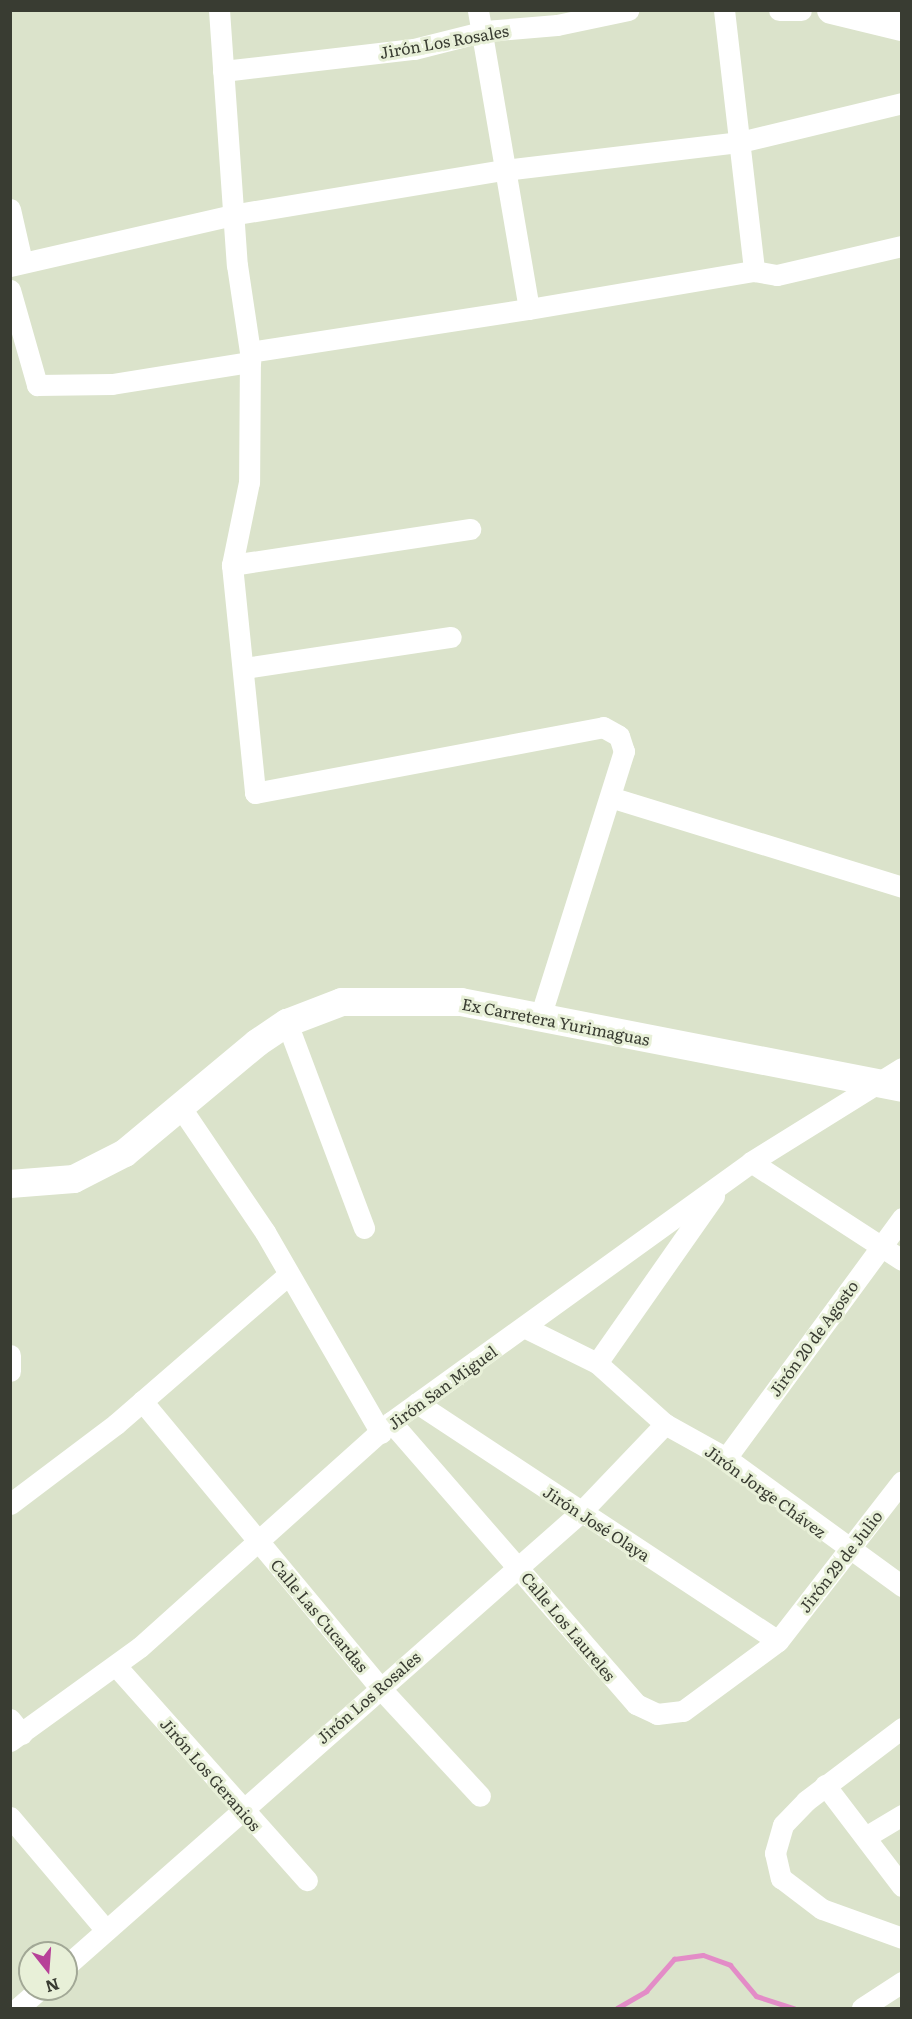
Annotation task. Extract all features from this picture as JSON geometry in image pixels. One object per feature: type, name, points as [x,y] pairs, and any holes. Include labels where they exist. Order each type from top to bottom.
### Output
[{"type":"street","points":[[219,10],[237,214],[237,265],[250,357],[249,482],[232,566],[245,668],[255,793],[603,728],[619,736],[624,752],[541,1015]]},
{"type":"street","points":[[478,10],[485,31],[504,170],[529,309]]},
{"type":"street","name":"Jirón Los Rosales","points":[[223,71],[414,49],[485,31],[556,25],[628,10]]},
{"type":"street","points":[[724,10],[754,271]]},
{"type":"street","points":[[779,10],[801,10]]},
{"type":"street","points":[[831,10],[902,27]]},
{"type":"street","points":[[10,209],[16,264],[237,214],[504,170],[740,142],[902,104]]},
{"type":"street","points":[[10,290],[37,385],[112,384],[250,357],[754,271],[777,275],[902,246]]},
{"type":"street","points":[[232,566],[471,529]]},
{"type":"street","points":[[245,668],[451,637]]},
{"type":"street","points":[[610,796],[902,886]]},
{"type":"street","name":"Ex Carretera Yurimaguas","points":[[11,1186],[74,1179],[125,1153],[287,1023],[342,1002],[461,1002],[541,1015],[888,1086]]},
{"type":"street","points":[[287,1023],[364,1228]]},
{"type":"street","name":"Jirón San Miguel","points":[[14,1731],[116,1666],[386,1427],[417,1403],[752,1162],[888,1086],[902,1068]]},
{"type":"street","name":"Calle Los Laureles","points":[[181,1108],[386,1427],[517,1564],[636,1704],[657,1714],[683,1711],[778,1641]]},
{"type":"street","points":[[752,1162],[902,1260]]},
{"type":"street","points":[[597,1363],[723,1183]]},
{"type":"street","name":"Jirón 20 de Agosto","points":[[726,1458],[902,1218]]},
{"type":"street","points":[[10,1504],[142,1401],[288,1275]]},
{"type":"street","name":"Jirón Jorge Chávez","points":[[524,1327],[597,1363],[665,1424],[726,1458],[848,1551],[895,1583]]},
{"type":"street","points":[[10,1355],[10,1371]]},
{"type":"street","name":"Calle Las Cucardas","points":[[142,1401],[380,1688],[480,1796]]},
{"type":"street","name":"Jirón José Olaya","points":[[417,1403],[778,1641]]},
{"type":"street","name":"Jirón Los Rosales","points":[[78,1955],[239,1808],[380,1688],[517,1564],[581,1512],[665,1424]]},
{"type":"street","name":"Jirón 29 de Julio","points":[[778,1641],[902,1481]]},
{"type":"street","name":"Jirón Los Geranios","points":[[116,1666],[239,1808],[307,1880]]},
{"type":"street","points":[[902,1728],[825,1785],[783,1825],[775,1853],[781,1878],[832,1914],[902,1938]]},
{"type":"street","points":[[825,1785],[867,1836],[902,1886]]},
{"type":"street","points":[[867,1836],[902,1815]]},
{"type":"street","points":[[10,1818],[106,1930]]},
{"type":"street","points":[[862,2008],[902,1982]]},
{"type":"waterway","points":[[617,2008],[646,1991],[674,1959],[703,1955],[730,1965],[756,1996],[794,2008]]}]
